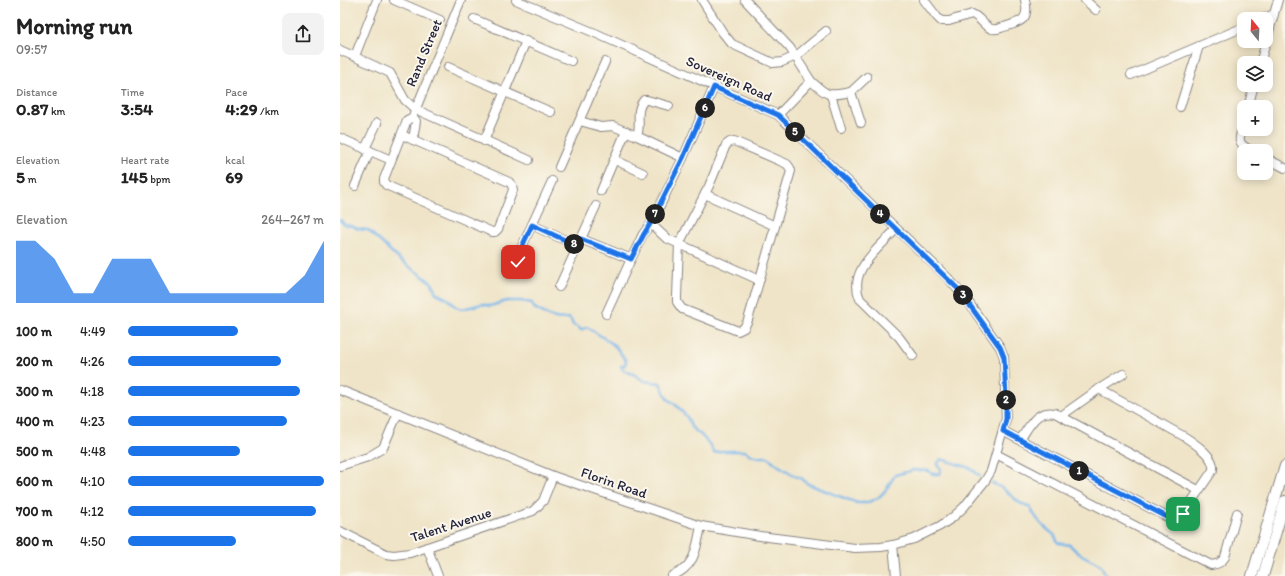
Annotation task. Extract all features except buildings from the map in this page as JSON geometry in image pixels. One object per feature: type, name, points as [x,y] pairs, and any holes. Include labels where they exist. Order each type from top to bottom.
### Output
[{"type":"main road","points":[[1252,576],[1285,466]]},
{"type":"main road","points":[[1263,576],[1285,501]]},
{"type":"street","points":[[355,56],[377,0]]},
{"type":"street","points":[[394,0],[440,20]]},
{"type":"street","name":"Rand Street","points":[[413,140],[509,182],[512,185],[513,190],[498,229],[495,232],[386,185],[384,182],[407,120],[414,113],[461,0]]},
{"type":"street","name":"Sovereign Road","points":[[516,0],[595,33],[778,115],[958,289],[1000,347],[1004,357],[1006,419],[991,471],[985,481],[964,507],[952,518],[926,534],[893,545]]},
{"type":"street","points":[[702,0],[723,33],[732,44],[773,63],[782,62],[796,56],[826,31]]},
{"type":"street","points":[[745,0],[790,48],[811,81],[824,92],[831,95],[851,92],[867,76]]},
{"type":"street","points":[[924,0],[941,21],[949,21],[972,14],[989,28],[994,30],[1017,24],[1024,19],[1026,14],[1025,0]]},
{"type":"street","points":[[1085,0],[1096,10]]},
{"type":"street","points":[[1262,56],[1278,0]]},
{"type":"street","points":[[474,19],[571,61]]},
{"type":"street","points":[[1131,75],[1237,30]]},
{"type":"street","points":[[484,141],[526,41]]},
{"type":"street","points":[[1180,107],[1199,46]]},
{"type":"street","points":[[340,50],[390,73],[414,113],[416,121],[413,140],[402,135]]},
{"type":"street","points":[[559,167],[605,62]]},
{"type":"street","points":[[448,67],[551,112]]},
{"type":"street","points":[[778,115],[811,81]]},
{"type":"street","points":[[606,314],[631,259],[683,158],[714,87]]},
{"type":"street","points":[[851,92],[861,123]]},
{"type":"street","points":[[831,95],[841,128]]},
{"type":"street","points":[[637,136],[640,125],[638,114],[644,100],[669,106]]},
{"type":"street","points":[[414,113],[529,160]]},
{"type":"street","points":[[580,121],[601,127],[613,126],[683,158]]},
{"type":"street","points":[[355,186],[377,123]]},
{"type":"street","points":[[601,191],[626,131]]},
{"type":"street","points":[[340,138],[391,160]]},
{"type":"street","points":[[734,141],[786,164],[790,168],[791,171],[775,226],[748,320],[741,330],[734,331],[682,309],[677,302],[679,244],[705,194],[726,146],[730,142],[734,141]]},
{"type":"street","points":[[614,160],[643,173]]},
{"type":"street","points":[[1273,162],[1285,168]]},
{"type":"street","points":[[520,266],[518,259],[519,253],[552,181]]},
{"type":"street","points":[[705,194],[775,226]]},
{"type":"street","points":[[559,287],[596,206]]},
{"type":"street","points":[[650,224],[666,238],[759,280]]},
{"type":"street","points":[[532,225],[631,259]]},
{"type":"street","points":[[896,229],[865,262],[860,271],[856,284],[856,291],[866,306],[899,337],[913,356]]},
{"type":"street","points":[[1061,416],[1123,374]]},
{"type":"street","points":[[1003,431],[1167,517],[1176,518],[1183,514],[1213,470],[1211,459],[1198,446],[1185,437],[1099,389]]},
{"type":"street","name":"Florin Road","points":[[340,390],[553,476],[701,526],[754,535],[855,548],[881,548],[893,545]]},
{"type":"street","points":[[1020,440],[1033,421],[1042,413],[1050,412],[1061,416],[1198,490]]},
{"type":"street","points":[[340,466],[368,457],[383,448],[398,413]]},
{"type":"street","points":[[996,454],[1211,565],[1218,564],[1225,558],[1237,513]]},
{"type":"street","name":"Talent Avenue","points":[[340,531],[382,552],[394,555],[410,553],[533,511],[543,502],[553,476]]},
{"type":"street","points":[[672,576],[684,570],[691,562],[701,526]]},
{"type":"street","points":[[893,545],[896,576]]},
{"type":"street","points":[[427,547],[438,576]]},
{"type":"waterway","points":[[340,220],[345,225],[368,230],[399,259],[432,283],[436,293],[448,299],[456,307],[462,309],[482,304],[490,306],[507,301],[521,301],[532,303],[534,308],[554,318],[569,318],[573,325],[581,330],[587,327],[616,347],[626,361],[625,365],[621,366],[623,370],[644,381],[660,383],[667,398],[687,417],[692,428],[710,445],[714,453],[721,451],[745,451],[751,455],[768,457],[776,464],[801,478],[808,484],[857,503],[866,503],[878,498],[885,491],[895,475],[914,470],[929,471],[932,474],[939,474],[941,469],[937,465],[941,459],[970,468],[980,476]]},
{"type":"waterway","points":[[992,483],[1002,488],[1020,503],[1030,507],[1038,521],[1054,535],[1058,543],[1070,545],[1078,553],[1101,565],[1106,576]]},
{"type":"route","points":[[518,262],[519,253],[532,225],[578,246],[581,239],[631,259],[683,158],[714,87],[778,115],[958,289],[1000,347],[1004,357],[1006,419],[1003,431],[1167,517],[1176,518],[1183,514]]}]
